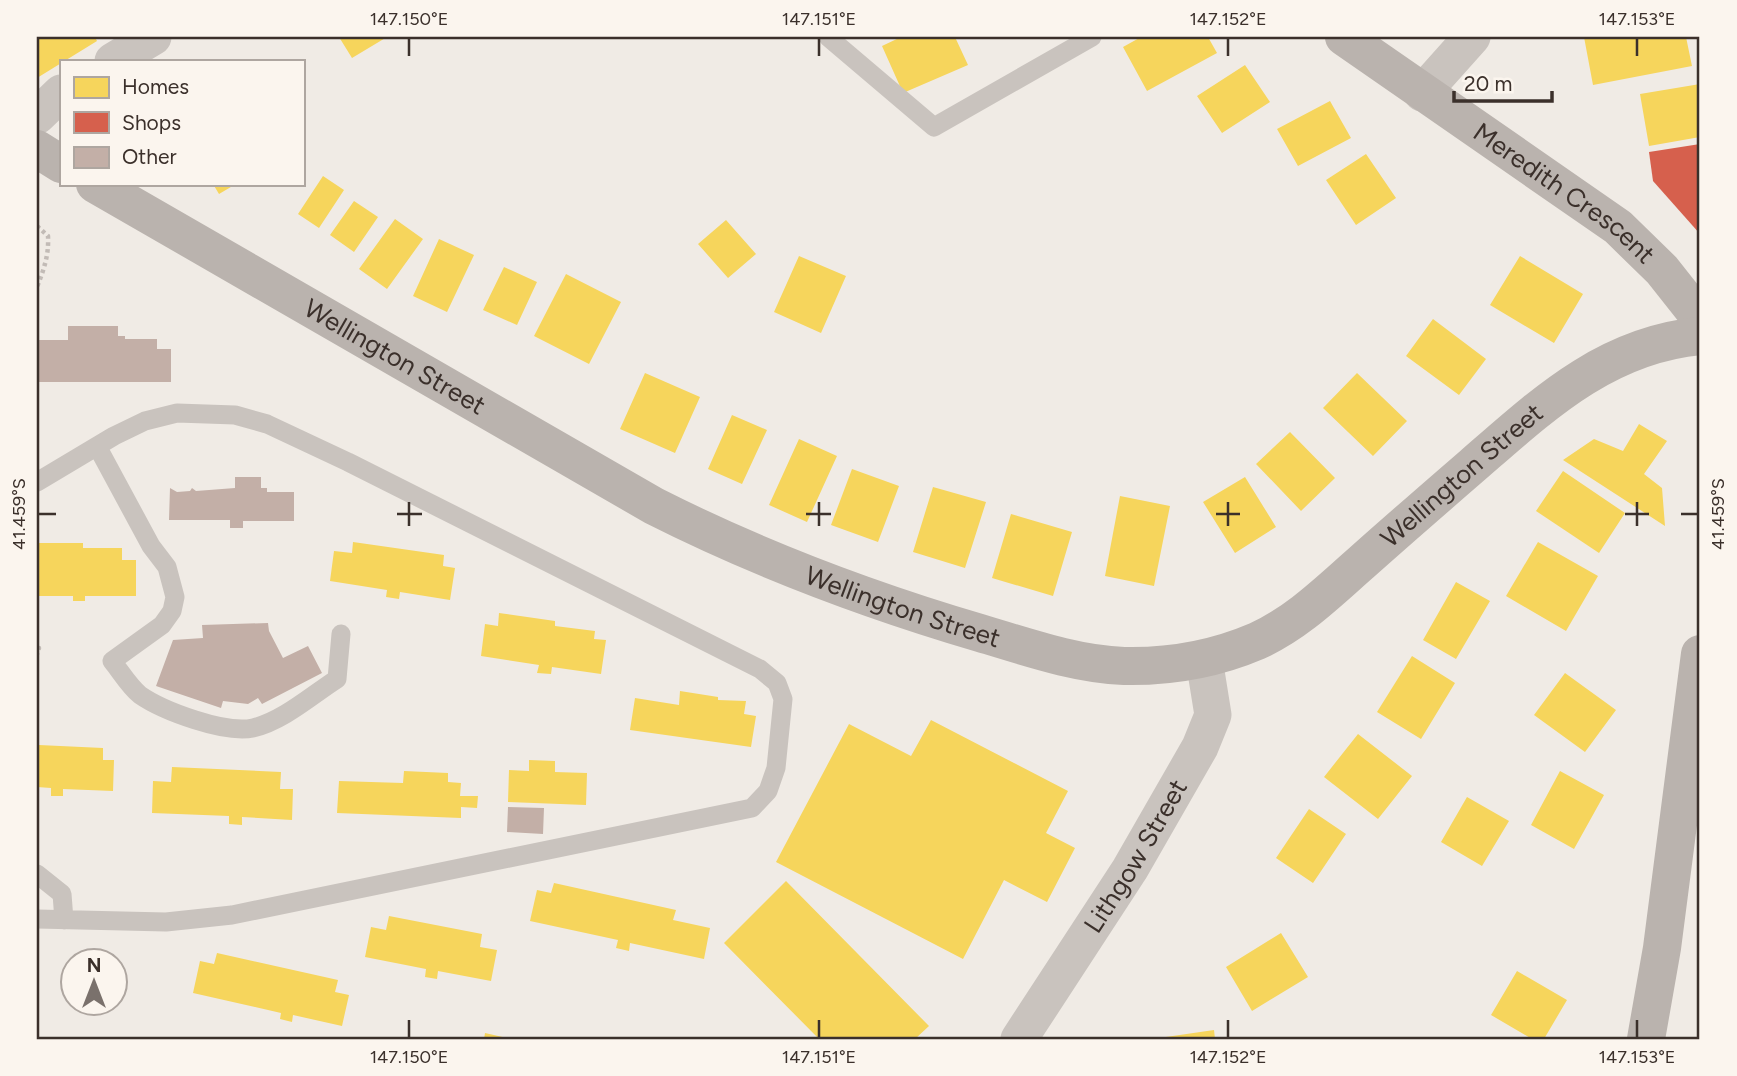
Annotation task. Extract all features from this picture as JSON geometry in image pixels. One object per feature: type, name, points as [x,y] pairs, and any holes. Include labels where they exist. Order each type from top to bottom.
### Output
[{"type":"main road","name":"Meredith Crescent","points":[[1345,37],[1618,227],[1662,270],[1700,318]]},
{"type":"main road","name":"Wellington Street","points":[[98,186],[654,506],[727,542],[871,599],[1044,653],[1123,666],[1164,666],[1205,659],[1259,640],[1311,607],[1571,382],[1626,354],[1666,340],[1700,336]]},
{"type":"main road","points":[[1646,1039],[1662,948],[1700,654]]},
{"type":"street","points":[[115,60],[153,37]]},
{"type":"street","points":[[1422,93],[1472,37]]},
{"type":"street","points":[[37,116],[60,94]]},
{"type":"street","name":"Lithgow Street","points":[[1019,1039],[1130,869],[1200,747],[1213,715],[1205,659]]},
{"type":"lane","points":[[828,37],[934,127],[1092,37]]},
{"type":"lane","points":[[37,482],[145,421],[177,413],[235,415],[267,424],[760,669],[777,682],[783,699],[776,768],[768,791],[752,808],[232,915],[166,922],[37,919]]},
{"type":"lane","points":[[97,446],[151,546],[167,567],[174,586],[172,611],[162,625],[112,661],[137,692],[149,701],[213,725],[251,728],[267,723],[337,679],[341,634]]},
{"type":"lane","points":[[37,874],[62,894],[64,920]]},
{"type":"path","points":[[37,226],[48,236],[48,258],[37,286]]},
{"type":"path","points":[[37,648],[37,654]]},
{"type":"building: Homes","points":[[37,37],[95,37],[97,41],[66,60],[60,60],[60,64],[37,78]]},
{"type":"building: Homes","points":[[339,37],[387,37],[352,58]]},
{"type":"building: Homes","points":[[901,37],[955,37],[968,65],[903,93],[882,46]]},
{"type":"building: Homes","points":[[1141,37],[1208,37],[1217,53],[1147,91],[1123,47]]},
{"type":"building: Homes","points":[[1584,37],[1686,37],[1692,66],[1593,85]]},
{"type":"building: Homes","points":[[1245,65],[1270,102],[1222,133],[1197,96]]},
{"type":"building: Homes","points":[[1700,84],[1700,137],[1649,146],[1640,94]]},
{"type":"building: Homes","points":[[1330,101],[1351,138],[1298,166],[1277,129]]},
{"type":"building: Homes","points":[[1366,154],[1396,198],[1356,225],[1326,180]]},
{"type":"building: Homes","points":[[323,176],[344,190],[319,228],[298,214]]},
{"type":"building: Homes","points":[[214,186],[233,186],[219,194]]},
{"type":"building: Homes","points":[[354,201],[378,217],[354,252],[330,235]]},
{"type":"building: Homes","points":[[395,219],[423,239],[387,289],[359,269]]},
{"type":"building: Homes","points":[[726,220],[756,254],[728,278],[698,244]]},
{"type":"building: Homes","points":[[439,239],[474,255],[447,312],[413,296]]},
{"type":"building: Homes","points":[[799,256],[846,276],[821,333],[774,312]]},
{"type":"building: Homes","points":[[1520,256],[1583,294],[1554,343],[1490,305]]},
{"type":"building: Homes","points":[[504,267],[537,282],[517,325],[483,310]]},
{"type":"building: Homes","points":[[566,274],[621,302],[589,364],[534,336]]},
{"type":"building: Homes","points":[[1433,319],[1486,359],[1459,395],[1406,356]]},
{"type":"building: Homes","points":[[645,373],[700,397],[675,453],[620,429]]},
{"type":"building: Homes","points":[[1357,373],[1407,421],[1373,456],[1323,408]]},
{"type":"building: Homes","points":[[732,415],[767,430],[742,484],[708,469]]},
{"type":"building: Homes","points":[[1639,424],[1667,441],[1644,474],[1662,488],[1665,526],[1563,460],[1594,439],[1623,451]]},
{"type":"building: Homes","points":[[1290,432],[1335,478],[1301,511],[1256,464]]},
{"type":"building: Homes","points":[[799,439],[837,456],[807,522],[769,505]]},
{"type":"building: Homes","points":[[852,469],[899,486],[878,542],[831,525]]},
{"type":"building: Homes","points":[[1563,471],[1625,513],[1599,553],[1536,511]]},
{"type":"building: Homes","points":[[1245,477],[1276,527],[1235,553],[1203,502]]},
{"type":"building: Homes","points":[[933,487],[986,502],[965,568],[913,552]]},
{"type":"building: Homes","points":[[1120,496],[1170,506],[1154,586],[1105,576]]},
{"type":"building: Homes","points":[[1011,514],[1072,532],[1053,596],[992,578]]},
{"type":"building: Homes","points":[[353,542],[444,555],[443,566],[455,568],[450,600],[400,592],[399,599],[386,597],[387,590],[330,581],[334,551],[352,553]]},
{"type":"building: Homes","points":[[1538,542],[1598,576],[1566,631],[1506,596]]},
{"type":"building: Homes","points":[[37,543],[83,543],[83,548],[122,548],[122,560],[136,560],[136,596],[85,596],[85,601],[73,601],[73,596],[37,596]]},
{"type":"building: Homes","points":[[1456,582],[1490,601],[1456,659],[1423,640]]},
{"type":"building: Homes","points":[[499,613],[555,621],[555,626],[595,631],[594,639],[606,640],[601,674],[552,667],[551,674],[537,673],[539,665],[481,656],[485,624],[498,626]]},
{"type":"building: Homes","points":[[1412,656],[1455,683],[1421,739],[1377,712]]},
{"type":"building: Homes","points":[[1565,673],[1616,710],[1585,752],[1534,715]]},
{"type":"building: Homes","points":[[680,691],[718,697],[718,700],[746,701],[744,714],[756,716],[751,747],[630,730],[635,698],[679,705]]},
{"type":"building: Homes","points":[[931,720],[1068,791],[1046,833],[1075,848],[1047,902],[1004,880],[963,959],[776,862],[849,724],[911,756]]},
{"type":"building: Homes","points":[[1358,734],[1412,776],[1378,819],[1324,777]]},
{"type":"building: Homes","points":[[39,745],[103,748],[103,760],[114,760],[113,791],[63,789],[63,796],[51,796],[51,788],[37,787]]},
{"type":"building: Homes","points":[[529,760],[555,761],[555,772],[587,773],[586,805],[508,802],[509,770],[529,771]]},
{"type":"building: Homes","points":[[172,767],[281,772],[280,789],[293,789],[292,820],[242,817],[242,825],[229,824],[229,816],[152,813],[153,781],[171,782]]},
{"type":"building: Homes","points":[[404,771],[448,773],[448,782],[461,783],[460,796],[478,796],[477,808],[461,807],[461,818],[337,813],[339,781],[403,783]]},
{"type":"building: Homes","points":[[1560,771],[1604,795],[1574,849],[1531,825]]},
{"type":"building: Homes","points":[[1467,797],[1509,821],[1482,866],[1441,842]]},
{"type":"building: Homes","points":[[1309,809],[1346,834],[1313,883],[1276,858]]},
{"type":"building: Homes","points":[[786,881],[929,1026],[915,1039],[819,1039],[724,943]]},
{"type":"building: Homes","points":[[554,883],[676,910],[673,920],[710,928],[704,959],[630,943],[629,951],[616,948],[618,940],[530,921],[537,890],[551,893]]},
{"type":"building: Homes","points":[[389,916],[482,934],[480,947],[497,950],[491,981],[438,971],[437,979],[425,977],[426,969],[365,957],[371,927],[386,930]]},
{"type":"building: Homes","points":[[1281,933],[1308,977],[1252,1011],[1226,967]]},
{"type":"building: Homes","points":[[217,953],[338,980],[335,992],[349,995],[342,1026],[293,1015],[292,1022],[280,1019],[281,1013],[193,993],[200,961],[214,964]]},
{"type":"building: Homes","points":[[1517,971],[1567,1000],[1544,1039],[1532,1039],[1491,1015]]},
{"type":"building: Homes","points":[[1214,1030],[1215,1039],[1159,1039],[1159,1038]]},
{"type":"building: Homes","points":[[485,1033],[507,1038],[484,1039]]},
{"type":"building: Shops","points":[[1700,144],[1700,234],[1653,181],[1649,152]]},
{"type":"building: Other","points":[[68,326],[118,326],[118,336],[125,336],[125,339],[157,339],[157,349],[171,349],[171,382],[37,382],[37,340],[68,340]]},
{"type":"building: Other","points":[[235,477],[261,477],[261,488],[267,488],[267,492],[294,492],[294,521],[243,521],[243,528],[230,528],[230,520],[169,520],[170,488],[177,492],[190,491],[192,488],[196,491],[235,488]]},
{"type":"building: Other","points":[[268,623],[269,631],[283,658],[308,646],[322,673],[262,704],[258,698],[248,704],[223,701],[221,708],[156,686],[173,640],[203,638],[202,625]]},
{"type":"building: Other","points":[[508,807],[544,808],[543,834],[507,832]]}]
